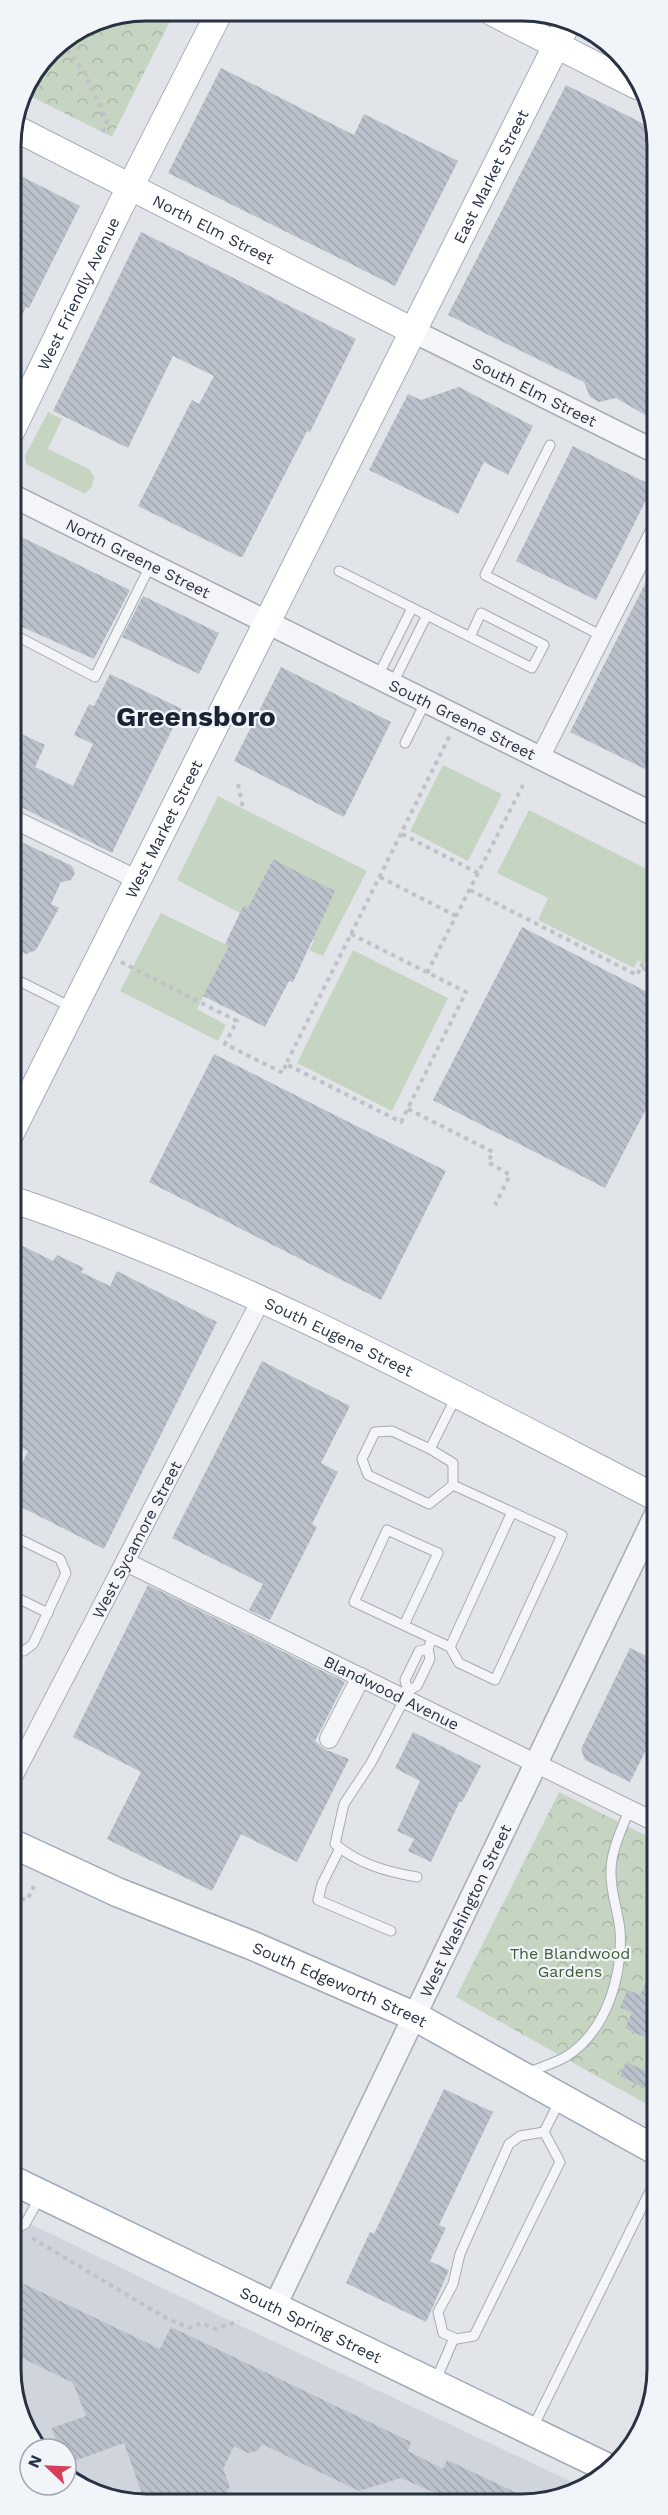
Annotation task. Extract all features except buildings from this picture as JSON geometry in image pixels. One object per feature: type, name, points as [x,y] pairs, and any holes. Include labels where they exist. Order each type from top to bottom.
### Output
[{"type":"main road","name":"West Friendly Avenue","points":[[21,412],[215,21]]},
{"type":"main road","points":[[519,21],[561,34],[627,79]]},
{"type":"main road","name":"East Market Street","points":[[413,331],[561,34]]},
{"type":"main road","name":"North Elm Street","points":[[22,131],[413,331]]},
{"type":"main road","name":"West Market Street","points":[[21,1113],[413,331]]},
{"type":"main road","name":"South Eugene Street","points":[[21,1202],[64,1217],[262,1299],[457,1395],[647,1493]]},
{"type":"main road","name":"South Edgeworth Street","points":[[21,1847],[117,1892],[251,1945],[416,2017],[647,2145]]},
{"type":"main road","name":"South Spring Street","points":[[21,2184],[601,2465]]},
{"type":"street","name":"South Elm Street","points":[[413,331],[647,448]]},
{"type":"street","name":"North Greene Street","points":[[21,500],[266,624]]},
{"type":"street","points":[[540,758],[647,548]]},
{"type":"street","name":"South Greene Street","points":[[266,624],[647,811]]},
{"type":"street","points":[[21,823],[138,880]]},
{"type":"street","name":"West Sycamore Street","points":[[21,1762],[262,1299]]},
{"type":"street","name":"West Washington Street","points":[[274,2308],[647,1533]]},
{"type":"street","name":"Blandwood Avenue","points":[[126,1562],[361,1677],[406,1695],[647,1818]]},
{"type":"street","points":[[329,1739],[361,1677]]},
{"type":"lane","points":[[550,445],[485,575],[602,636]]},
{"type":"lane","points":[[21,638],[95,677],[150,566]]},
{"type":"lane","points":[[339,571],[412,608],[427,615],[470,637],[532,668],[544,645],[481,613],[470,637]]},
{"type":"lane","points":[[385,682],[412,608]]},
{"type":"lane","points":[[385,682],[427,615]]},
{"type":"lane","points":[[405,744],[426,702]]},
{"type":"lane","points":[[21,982],[73,1008]]},
{"type":"lane","points":[[430,1449],[457,1395]]},
{"type":"lane","points":[[393,1431],[453,1463],[453,1485],[429,1504],[368,1475],[362,1459],[375,1432],[393,1431]]},
{"type":"lane","points":[[404,1625],[438,1553],[387,1530],[354,1602],[450,1647],[459,1663],[495,1680],[562,1535],[453,1485]]},
{"type":"lane","points":[[450,1647],[512,1512]]},
{"type":"lane","points":[[21,1540],[54,1556],[63,1563],[66,1573],[30,1648],[21,1650]]},
{"type":"lane","points":[[21,1600],[48,1613]]},
{"type":"lane","points":[[417,1877],[393,1873],[352,1859],[335,1844],[345,1804],[371,1763],[406,1695],[417,1686],[422,1677],[430,1659],[428,1649],[432,1639]]},
{"type":"lane","points":[[406,1695],[405,1680],[419,1651],[428,1649]]},
{"type":"lane","points":[[521,2075],[567,2056],[586,2037],[605,2012],[620,1971],[620,1929],[610,1871],[615,1848],[630,1810]]},
{"type":"lane","points":[[340,1848],[322,1884],[318,1899],[391,1931]]},
{"type":"lane","points":[[544,2132],[561,2098]]},
{"type":"lane","points":[[544,2132],[560,2162],[474,2336],[454,2338],[443,2333],[438,2312],[453,2284],[460,2254],[509,2144],[520,2136],[544,2132]]},
{"type":"lane","points":[[21,2226],[25,2224],[42,2194]]},
{"type":"lane","points":[[531,2432],[647,2197]]},
{"type":"lane","points":[[434,2385],[454,2338]]},
{"type":"path","points":[[67,49],[84,72],[107,120],[101,136]]},
{"type":"path","points":[[101,952],[237,1021],[225,1044],[283,1073],[285,1064],[459,718]]},
{"type":"path","points":[[238,784],[243,808]]},
{"type":"path","points":[[427,973],[523,785]]},
{"type":"path","points":[[402,833],[478,873]]},
{"type":"path","points":[[380,877],[456,916]]},
{"type":"path","points":[[470,890],[637,975],[647,956]]},
{"type":"path","points":[[285,1064],[401,1122],[408,1109],[466,992],[351,934]]},
{"type":"path","points":[[641,967],[647,970]]},
{"type":"path","points":[[408,1109],[493,1152],[488,1162],[510,1175],[495,1205]]},
{"type":"path","points":[[21,1899],[27,1900],[33,1886]]},
{"type":"path","points":[[32,2238],[164,2317],[189,2328],[202,2323],[215,2330],[239,2321]]},
{"type":"shaded area","points":[[21,2219],[573,2482],[554,2490],[522,2494],[138,2494],[122,2492],[91,2481],[78,2474],[78,2437],[42,2437],[25,2401],[21,2369]]},
{"type":"green space","points":[[170,21],[112,137],[32,97],[38,84],[58,58],[70,47],[91,34],[122,23]]},
{"type":"green space","points":[[48,412],[62,419],[48,449],[89,469],[94,477],[92,486],[85,494],[26,464],[25,456]]},
{"type":"green space","points":[[443,765],[502,794],[468,861],[410,831]]},
{"type":"green space","points":[[218,796],[367,871],[323,956],[309,950],[314,941],[311,939],[335,891],[273,859],[248,908],[244,906],[240,913],[177,880]]},
{"type":"green space","points":[[529,810],[647,869],[647,965],[638,960],[634,968],[538,920],[548,898],[497,873]]},
{"type":"green space","points":[[161,913],[229,946],[197,1009],[226,1025],[218,1041],[120,991]]},
{"type":"green space","points":[[353,950],[448,998],[392,1111],[297,1063]]},
{"type":"green space","name":"The Blandwood Gardens","points":[[559,1792],[647,1836],[647,2104],[456,1997]]},
{"type":"district","name":"Greensboro","points":[[196,716]]}]
